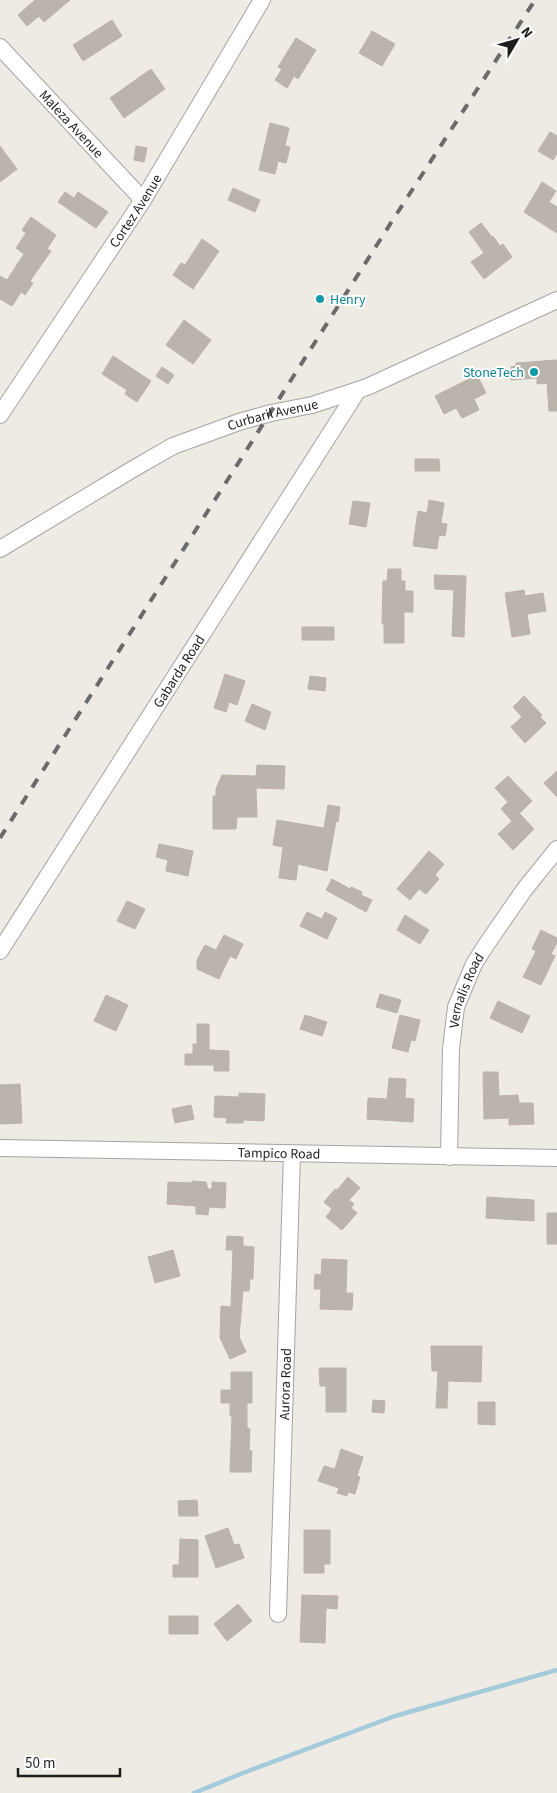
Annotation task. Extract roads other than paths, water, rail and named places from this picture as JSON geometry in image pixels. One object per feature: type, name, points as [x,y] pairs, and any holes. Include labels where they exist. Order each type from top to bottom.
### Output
[{"type":"street","name":"Cortez Avenue","points":[[0,415],[143,200],[262,0]]},
{"type":"street","name":"Maleza Avenue","points":[[0,47],[143,200]]},
{"type":"street","name":"Curbaril Avenue","points":[[0,549],[173,446],[239,422],[271,413],[312,405],[358,390],[557,300]]},
{"type":"street","name":"Gabarda Road","points":[[0,951],[358,390]]},
{"type":"street","name":"Vernalis Road","points":[[449,1157],[451,1049],[456,1007],[474,964],[524,890],[557,849]]},
{"type":"street","name":"Tampico Road","points":[[0,1148],[557,1158]]},
{"type":"street","name":"Aurora Road","points":[[278,1614],[292,1154]]},
{"type":"waterway","points":[[194,1793],[395,1716],[557,1670]]},
{"type":"railway","points":[[0,838],[394,218],[535,0]]},
{"type":"place","name":"Henry","points":[[320,299]]},
{"type":"place","name":"StoneTech","points":[[534,372]]}]
